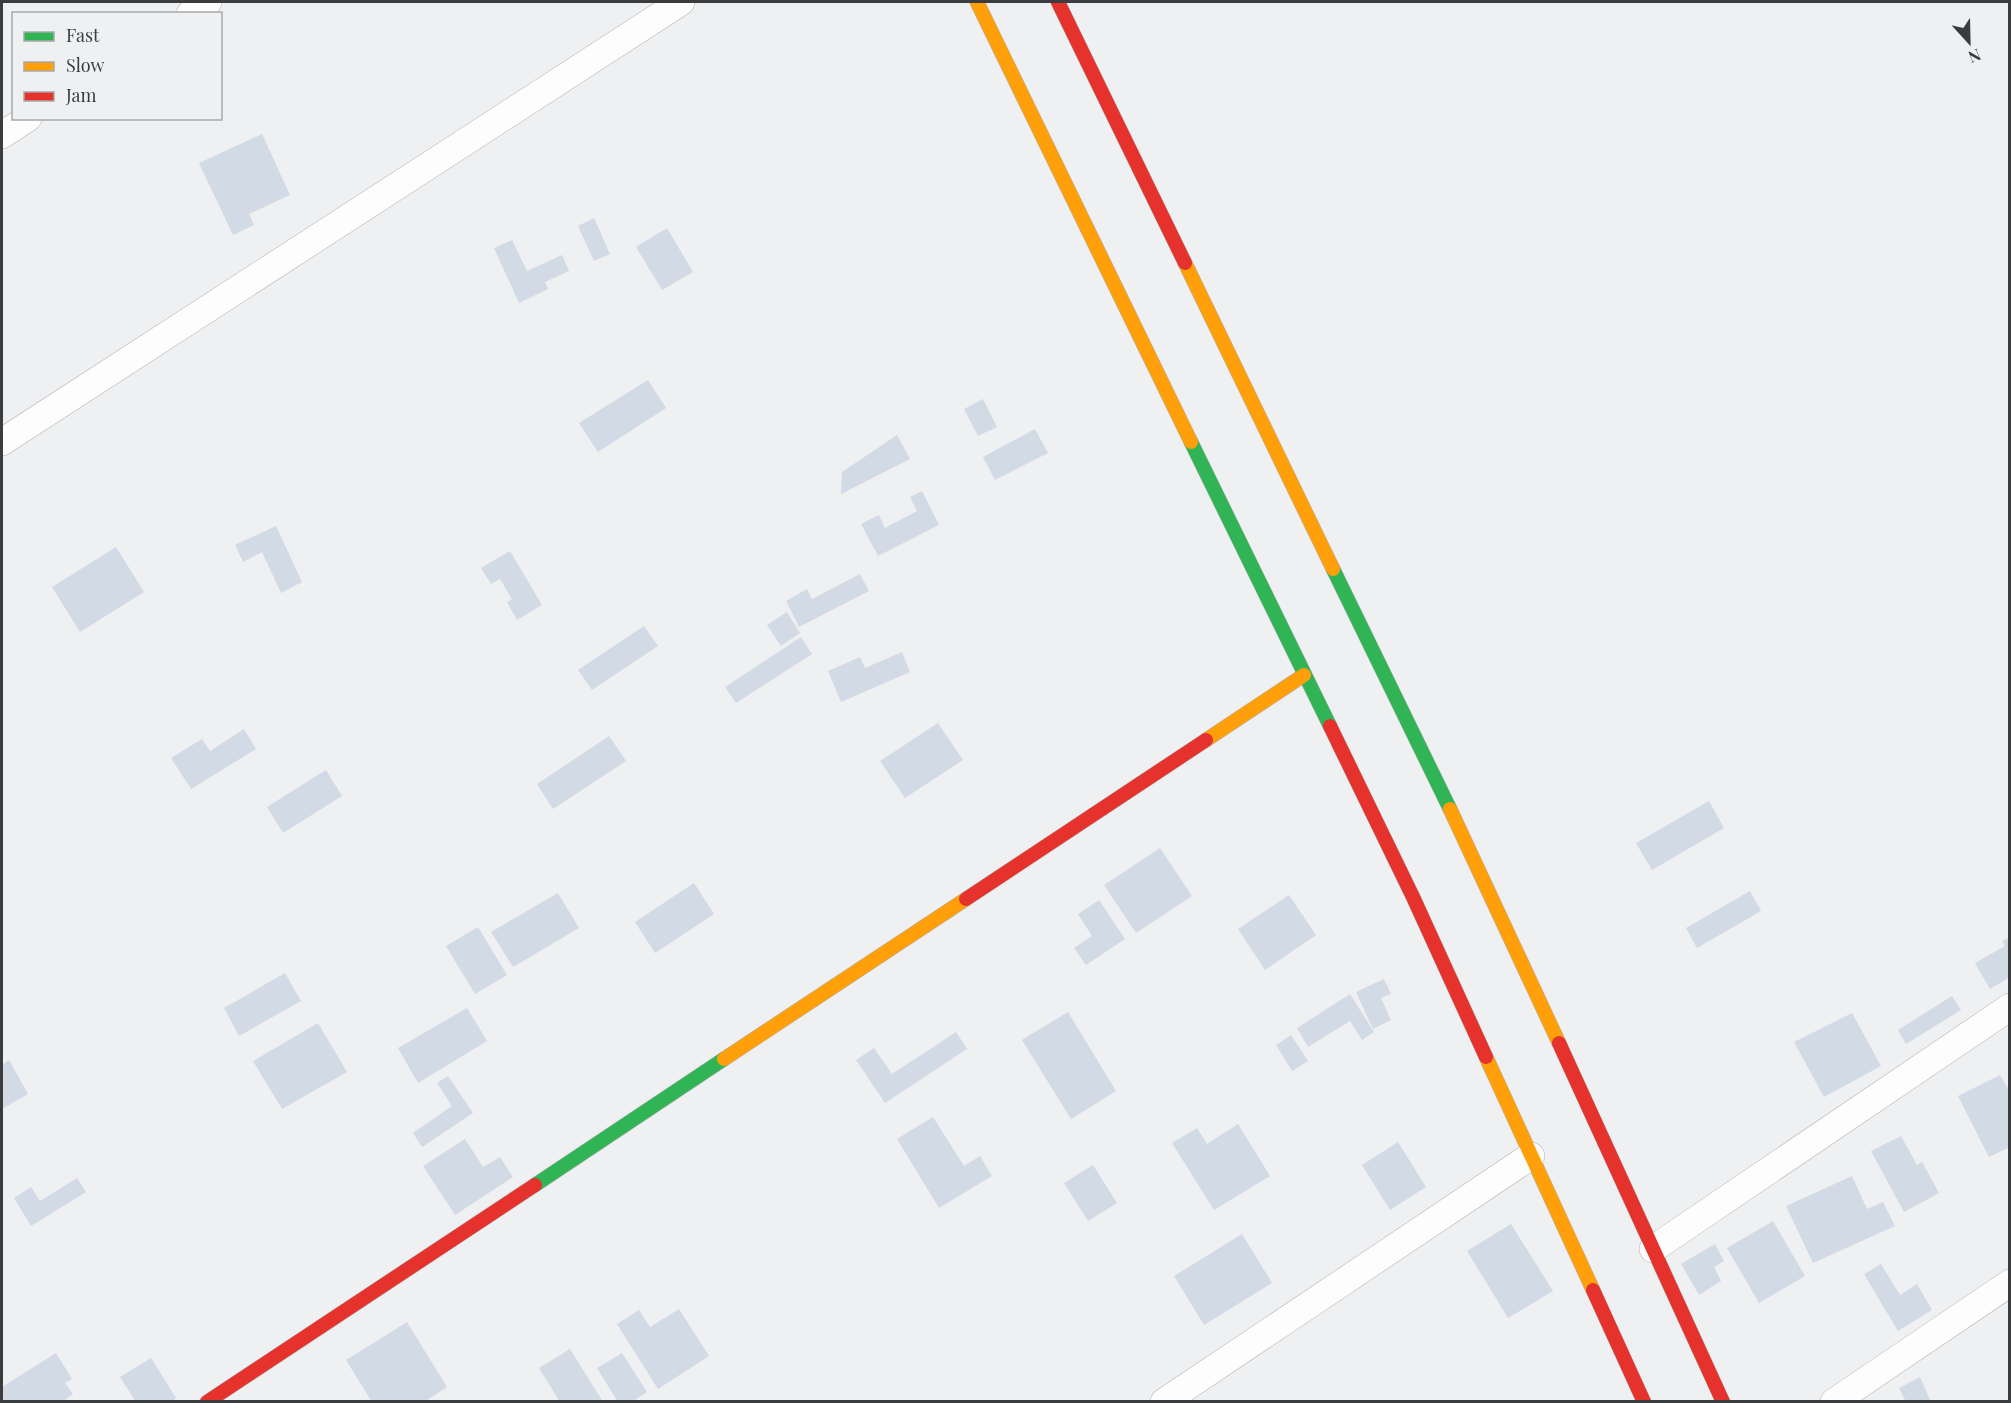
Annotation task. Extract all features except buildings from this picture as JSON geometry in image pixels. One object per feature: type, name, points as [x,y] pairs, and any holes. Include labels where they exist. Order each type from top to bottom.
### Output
[{"type":"main road","points":[[977,2],[1413,897],[1644,1401]]},
{"type":"main road","points":[[1058,2],[1478,867],[1724,1401]]},
{"type":"main road","points":[[207,1401],[1304,675]]},
{"type":"street","points":[[193,12],[208,2]]},
{"type":"street","points":[[2,442],[681,2]]},
{"type":"street","points":[[2,135],[25,120]]},
{"type":"street","points":[[1653,1249],[2010,1007]]},
{"type":"street","points":[[1164,1401],[1531,1156]]},
{"type":"street","points":[[1834,1401],[2010,1283]]},
{"type":"traffic: fast","points":[[1191,442],[1330,726]]},
{"type":"traffic: fast","points":[[1333,569],[1450,809]]},
{"type":"traffic: fast","points":[[535,1185],[724,1059]]},
{"type":"traffic: slow","points":[[977,2],[1191,442]]},
{"type":"traffic: slow","points":[[1185,263],[1333,569]]},
{"type":"traffic: slow","points":[[1206,740],[1304,675]]},
{"type":"traffic: slow","points":[[1450,809],[1559,1043]]},
{"type":"traffic: slow","points":[[724,1059],[966,899]]},
{"type":"traffic: slow","points":[[1486,1057],[1593,1290]]},
{"type":"traffic: jam","points":[[1058,2],[1185,263]]},
{"type":"traffic: jam","points":[[1330,726],[1413,897],[1486,1057]]},
{"type":"traffic: jam","points":[[966,899],[1206,740]]},
{"type":"traffic: jam","points":[[1559,1043],[1723,1402]]},
{"type":"traffic: jam","points":[[207,1402],[535,1185]]},
{"type":"traffic: jam","points":[[1593,1290],[1644,1402]]}]
